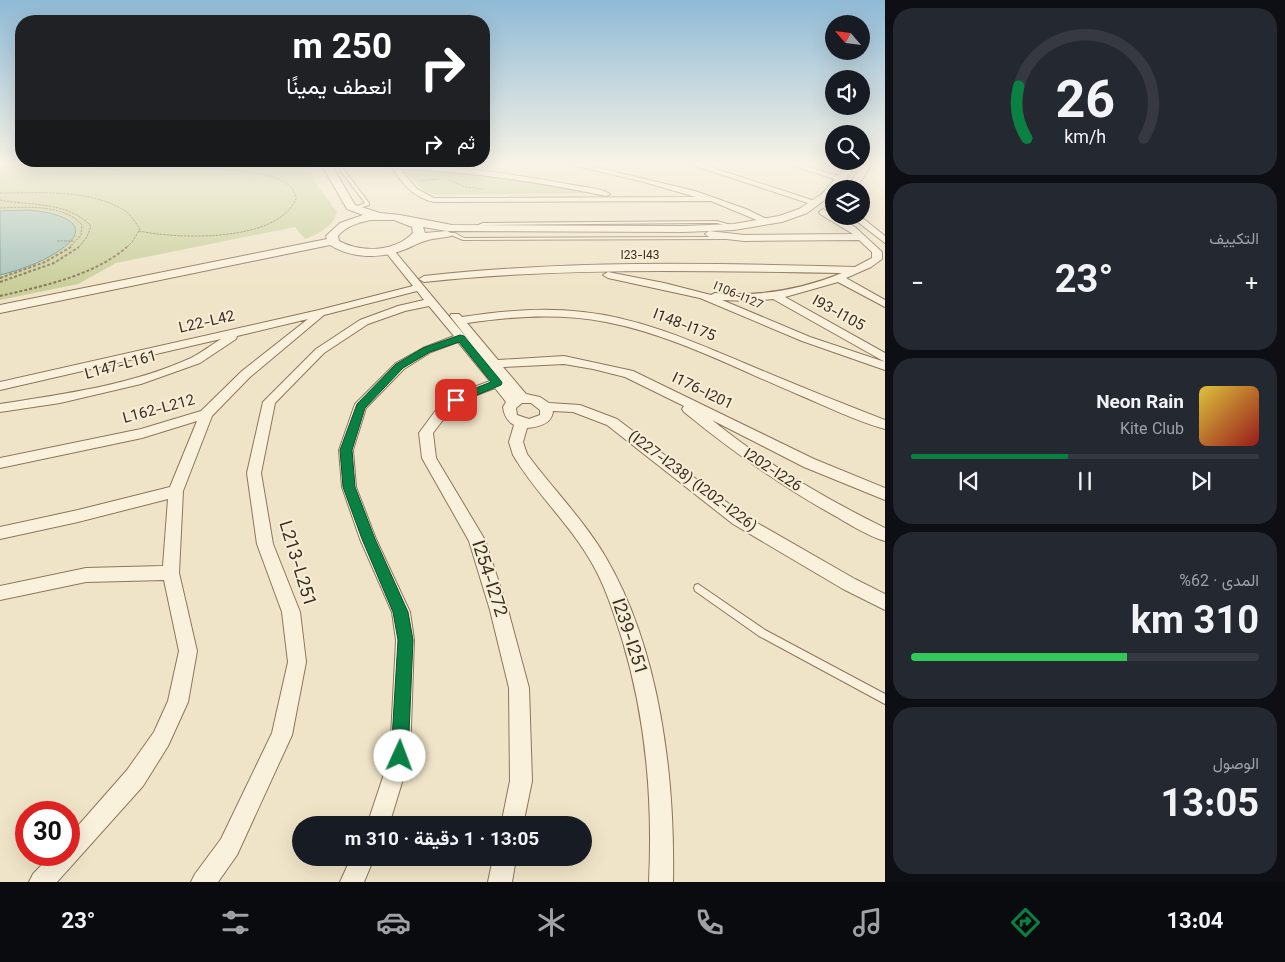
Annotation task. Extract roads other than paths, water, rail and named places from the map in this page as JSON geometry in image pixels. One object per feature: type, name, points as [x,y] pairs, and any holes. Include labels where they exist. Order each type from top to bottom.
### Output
[{"type":"street","points":[[337,203],[345,215],[345,220],[341,227]]},
{"type":"street","points":[[347,203],[354,209],[439,228],[732,226],[768,221],[825,206]]},
{"type":"street","points":[[722,203],[768,221]]},
{"type":"street","points":[[689,292],[727,298],[776,296],[806,291],[873,262],[878,256],[876,249],[836,218],[806,203]]},
{"type":"street","points":[[333,240],[339,246],[353,250],[374,252],[399,247],[432,235],[709,234],[768,230],[806,220],[820,203]]},
{"type":"street","points":[[333,240],[334,233],[341,227],[356,220],[382,216]]},
{"type":"street","points":[[399,247],[419,234],[419,228],[414,222]]},
{"type":"street","points":[[866,225],[885,240]]},
{"type":"street","points":[[709,234],[744,238],[859,237]]},
{"type":"street","points":[[0,310],[333,240]]},
{"type":"street","points":[[399,247],[422,283],[431,302],[497,383],[518,400],[539,401],[546,407],[547,415],[541,421],[534,423],[522,422],[510,414],[509,407],[518,400]]},
{"type":"street","name":"I23-I43","points":[[422,283],[490,272],[575,269],[855,270]]},
{"type":"street","name":"I106-I127","points":[[575,269],[689,292],[806,339],[885,366]]},
{"type":"street","points":[[839,278],[885,304]]},
{"type":"street","points":[[422,283],[459,321],[495,364],[518,400]]},
{"type":"street","name":"L22-L42","points":[[0,386],[322,313],[422,283]]},
{"type":"street","name":"I93-I105","points":[[776,296],[885,358]]},
{"type":"street","name":"L213-L251","points":[[203,882],[229,847],[282,735],[297,662],[291,612],[265,544],[254,473],[269,402],[320,351],[364,322],[402,308],[431,302]]},
{"type":"street","name":"I148-I175","points":[[459,321],[505,314],[547,312],[596,317],[642,326],[678,338],[807,394],[885,425]]},
{"type":"street","name":"L162-L212","points":[[0,463],[142,433],[206,414],[246,374],[322,313]]},
{"type":"street","name":"L147-L161","points":[[0,408],[60,399],[137,381],[196,360],[241,331]]},
{"type":"street","points":[[381,816],[400,756],[405,640],[401,612],[368,539],[349,487],[346,450],[360,407],[400,366],[427,350],[460,338]]},
{"type":"street","name":"I176-I201","points":[[495,364],[552,360],[574,362],[629,374],[809,463],[885,494]]},
{"type":"street","name":"I254-I272","points":[[497,383],[448,404],[426,433],[430,458],[477,540],[499,610],[519,688],[521,781],[514,816]]},
{"type":"street","name":"I202-I226","points":[[668,393],[756,462],[808,494],[885,534]]},
{"type":"street","name":"(I227-I238) (I202-I226)","points":[[546,407],[575,408],[612,422],[739,520],[849,584],[885,602]]},
{"type":"street","points":[[80,840],[135,778],[161,739],[178,702],[188,651],[171,573],[170,550],[176,491],[206,414]]},
{"type":"street","name":"I239-I251","points":[[522,422],[516,439],[520,455],[570,518],[594,552],[610,584],[633,645],[653,723],[658,753],[663,844],[661,882]]},
{"type":"street","points":[[0,533],[78,516],[176,491]]},
{"type":"street","points":[[0,593],[86,575],[171,573]]},
{"type":"street","points":[[41,882],[56,866]]},
{"type":"street","points":[[352,882],[359,866]]},
{"type":"street","points":[[500,882],[503,866]]},
{"type":"lane","points":[[354,209],[367,203]]},
{"type":"lane","points":[[453,234],[463,240],[744,238]]},
{"type":"lane","points":[[698,588],[762,633],[885,699]]},
{"type":"water","points":[[25,210],[48,213],[69,220],[74,226],[75,233],[70,242],[50,256],[30,266],[0,275],[0,211]]}]
